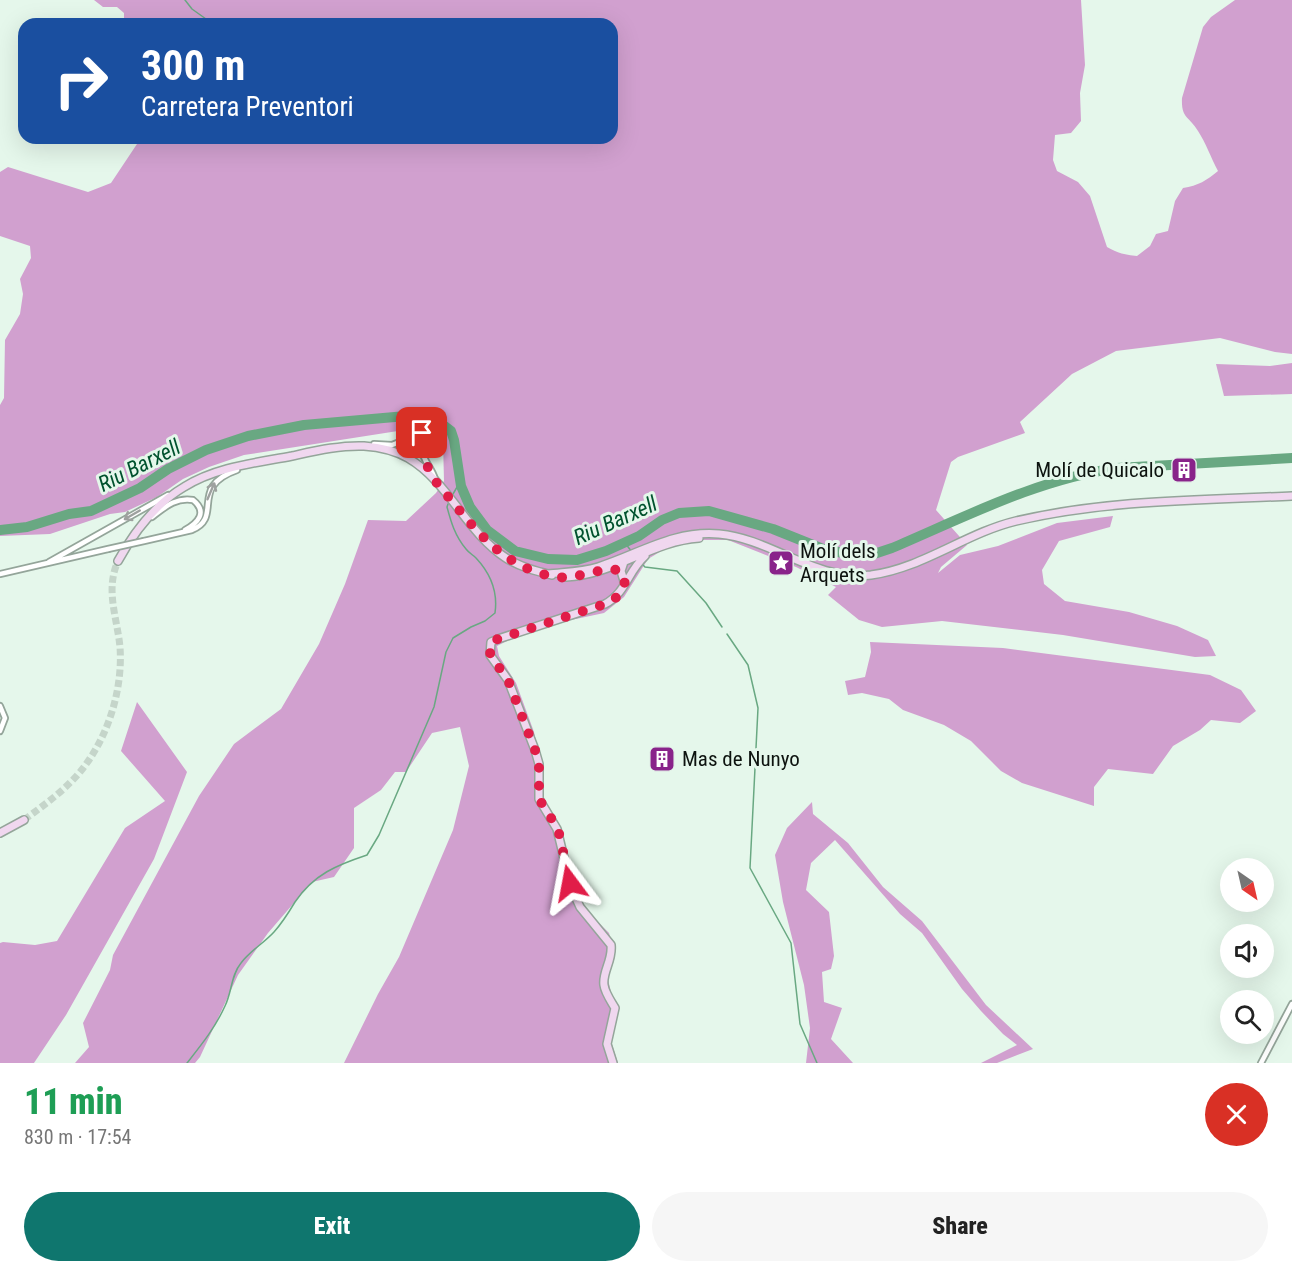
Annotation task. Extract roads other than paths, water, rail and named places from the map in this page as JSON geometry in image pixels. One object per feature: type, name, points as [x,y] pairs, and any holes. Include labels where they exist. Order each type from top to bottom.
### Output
[{"type":"main road","points":[[118,561],[143,523],[164,502],[184,487],[220,471],[258,462],[331,449],[365,447],[401,454],[423,469],[479,533],[500,553],[523,566],[557,577],[585,576],[610,568],[647,550]]},
{"type":"main road","points":[[548,574],[572,572],[598,566],[695,538],[747,541],[817,569],[846,575],[869,575],[891,571],[913,563],[994,527],[1034,518],[1140,504],[1292,496]]},
{"type":"main road","points":[[613,1063],[607,1044],[615,1008],[603,982],[610,962],[611,945],[580,908],[575,896],[558,829],[539,799],[539,764],[535,750],[508,680],[493,660],[490,647],[491,642],[498,639],[615,599],[647,550]]},
{"type":"main road","points":[[598,566],[606,567],[621,561],[630,567],[631,572]]},
{"type":"main road","points":[[624,562],[621,571],[625,584]]},
{"type":"main road","points":[[610,568],[621,571]]},
{"type":"main road","points":[[0,832],[24,820]]},
{"type":"street","points":[[365,447],[374,444],[399,443],[422,433],[437,433],[425,444]]},
{"type":"street","points":[[422,433],[425,438],[423,457],[426,465],[433,472],[436,482]]},
{"type":"street","points":[[0,574],[196,529],[204,522],[209,492],[216,480],[227,473],[258,462]]},
{"type":"street","points":[[49,562],[184,487]]},
{"type":"street","points":[[143,523],[174,502],[185,499],[193,500],[200,509],[201,517],[197,523],[182,532]]},
{"type":"street","points":[[0,706],[6,718],[0,731]]},
{"type":"street","points":[[1261,1063],[1292,1004]]},
{"type":"waterway","points":[[185,0],[192,9],[205,18]]},
{"type":"waterway","name":"Riu Barxell","points":[[0,530],[27,527],[69,514],[91,511],[140,488],[168,469],[206,450],[248,436],[304,425],[406,416],[434,418],[451,431],[461,486],[470,507],[487,530],[515,551],[548,559],[577,560],[606,551],[639,536],[662,520],[679,513],[709,511],[773,529],[823,549],[853,555],[871,555],[1002,500],[1088,473],[1117,468],[1292,458]]},
{"type":"waterway","points":[[453,494],[460,482]]},
{"type":"waterway","points":[[187,1063],[208,1036],[221,1014],[238,968],[274,932],[302,892],[318,877],[367,855],[379,835],[434,707],[446,652],[453,638],[495,613],[494,591],[489,577],[459,539],[450,518],[448,504]]},
{"type":"waterway","points":[[625,543],[632,552]]},
{"type":"waterway","points":[[642,564],[645,567],[677,571],[706,603],[722,627]]},
{"type":"waterway","points":[[727,634],[748,665],[758,708],[750,868],[791,943],[800,1024],[817,1063]]},
{"type":"tunnel","points":[[24,820],[61,792],[80,772],[90,759],[112,713],[120,663],[120,647],[112,593],[112,582],[118,561]]},
{"type":"place","name":"Molí de Quicalo","points":[[1184,470]]},
{"type":"place","name":"Molí dels Arquets","points":[[781,563]]},
{"type":"place","name":"Mas de Nunyo","points":[[662,759]]}]
